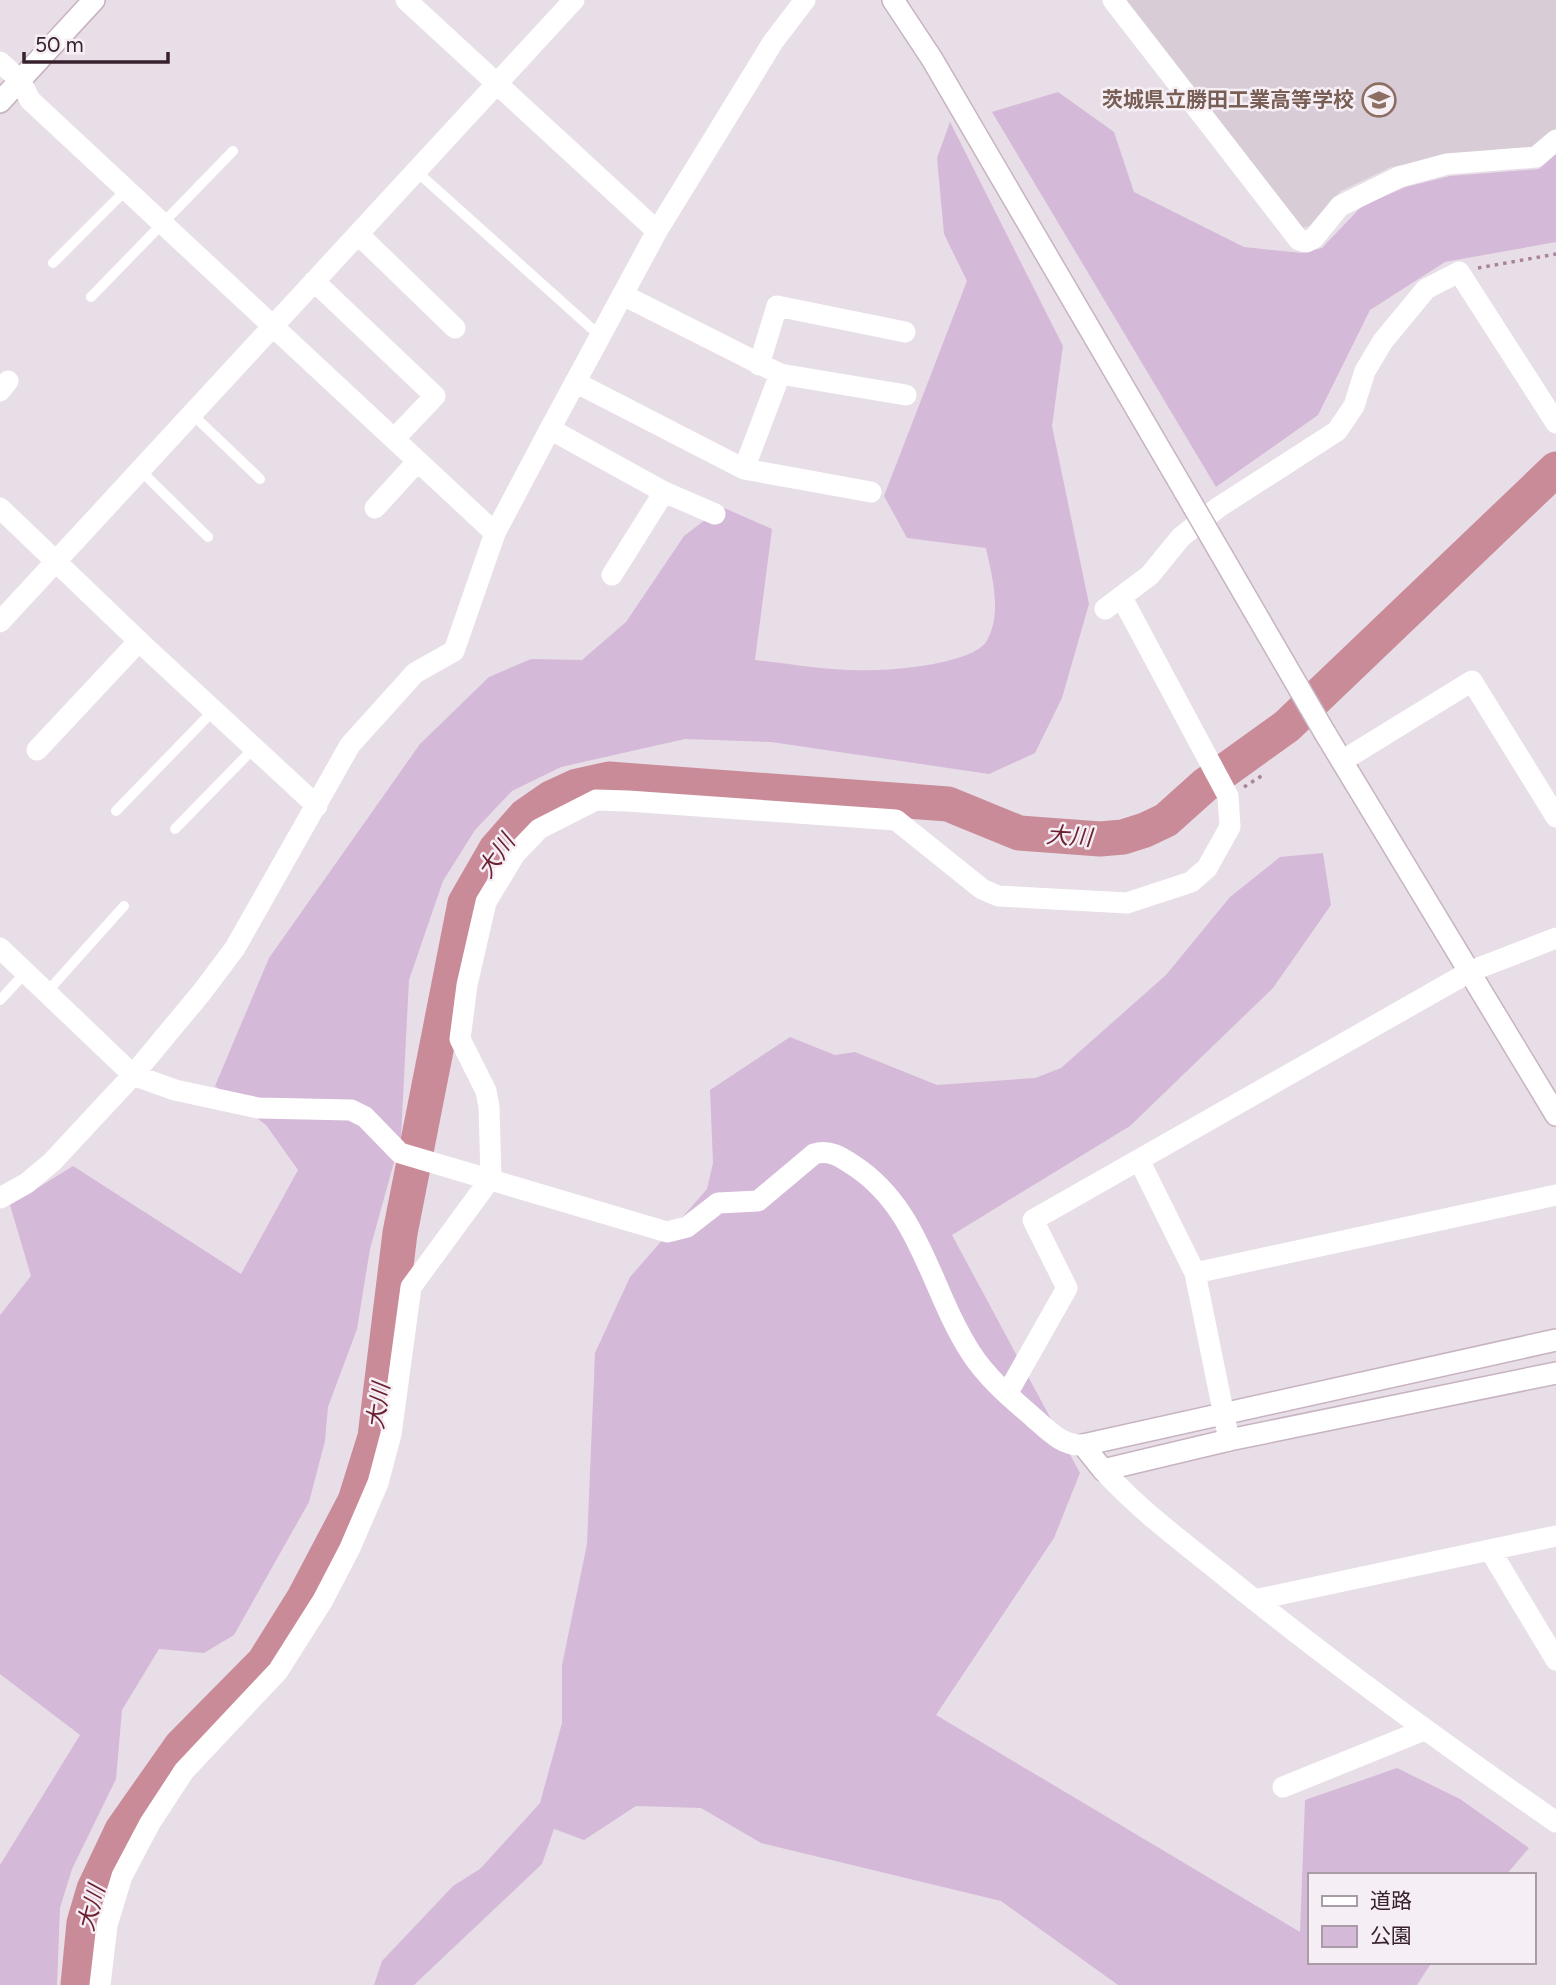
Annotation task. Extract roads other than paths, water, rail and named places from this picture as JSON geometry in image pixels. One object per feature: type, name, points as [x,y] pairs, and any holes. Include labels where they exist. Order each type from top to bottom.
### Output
[{"type":"street","points":[[0,102],[94,0]]},
{"type":"street","points":[[406,0],[657,231]]},
{"type":"street","points":[[0,622],[574,0]]},
{"type":"street","points":[[0,1198],[27,1183],[52,1163],[133,1074],[235,948],[350,745],[415,673],[454,651],[495,533],[575,382],[657,231],[773,42],[806,0]]},
{"type":"street","points":[[892,0],[932,59],[1325,733],[1556,1115]]},
{"type":"street","points":[[1113,0],[1299,240],[1306,242],[1314,238],[1340,206],[1399,177],[1447,164],[1536,158],[1556,141]]},
{"type":"street","points":[[0,62],[20,80],[30,100],[163,225],[274,324],[495,533]]},
{"type":"street","points":[[358,234],[456,328]]},
{"type":"street","points":[[100,1985],[107,1925],[122,1876],[150,1823],[184,1771],[278,1671],[323,1600],[350,1548],[378,1483],[391,1434],[411,1287],[491,1178],[486,1091],[460,1038],[475,945],[486,902],[515,854],[539,829],[596,800],[606,800],[896,820],[982,889],[998,896],[1126,902],[1191,882],[1207,868],[1230,827],[1228,796],[1209,760],[1113,603],[1150,575],[1181,537],[1219,507],[1337,431],[1354,406],[1365,371],[1383,341],[1426,289],[1459,272],[1556,423]]},
{"type":"street","points":[[314,281],[435,396],[394,439]]},
{"type":"street","points":[[623,295],[780,374],[906,395]]},
{"type":"street","points":[[760,365],[777,306],[905,332]]},
{"type":"street","points":[[744,469],[780,374]]},
{"type":"street","points":[[575,382],[744,469],[871,492]]},
{"type":"street","points":[[550,429],[664,492],[715,514]]},
{"type":"street","points":[[375,509],[417,462]]},
{"type":"street","points":[[612,575],[664,492]]},
{"type":"street","points":[[0,508],[317,806]]},
{"type":"street","points":[[37,750],[139,641]]},
{"type":"street","points":[[1342,761],[1472,681],[1556,817]]},
{"type":"street","points":[[1007,1394],[1067,1288],[1033,1220],[1471,971],[1556,938]]},
{"type":"street","points":[[0,948],[133,1074],[174,1090],[258,1108],[334,1107],[351,1110],[365,1117],[404,1154],[667,1232],[677,1232],[718,1203],[758,1202],[814,1154],[822,1152],[842,1158],[864,1173],[906,1219],[970,1351],[1007,1394],[1070,1446],[1224,1416],[1556,1340]]},
{"type":"street","points":[[1139,1160],[1195,1273],[1230,1440]]},
{"type":"street","points":[[1195,1273],[1556,1195]]},
{"type":"street","points":[[1103,1470],[1230,1440],[1556,1373]]},
{"type":"street","points":[[1083,1445],[1126,1496],[1254,1600],[1424,1730],[1556,1822]]},
{"type":"street","points":[[1254,1600],[1556,1536]]},
{"type":"street","points":[[1490,1550],[1556,1660]]},
{"type":"street","points":[[1283,1787],[1424,1730]]},
{"type":"lane","points":[[91,297],[233,150]]},
{"type":"lane","points":[[416,171],[600,336]]},
{"type":"lane","points":[[53,263],[126,190]]},
{"type":"lane","points":[[192,414],[260,479]]},
{"type":"lane","points":[[140,470],[208,537]]},
{"type":"lane","points":[[116,811],[213,711]]},
{"type":"lane","points":[[175,829],[254,748]]},
{"type":"lane","points":[[47,992],[124,906]]},
{"type":"lane","points":[[0,1000],[26,972]]},
{"type":"waterway","name":"大川","points":[[78,1985],[84,1923],[94,1889],[122,1830],[181,1746],[264,1662],[304,1598],[355,1501],[375,1437],[400,1233],[465,903],[496,849],[525,816],[551,798],[577,786],[609,779],[948,804],[1019,833],[1100,839],[1123,837],[1145,830],[1166,820],[1205,785],[1287,726],[1556,469]]},
{"type":"place","name":"茨城県立勝田工業高等学校","points":[[1379,100]]}]
